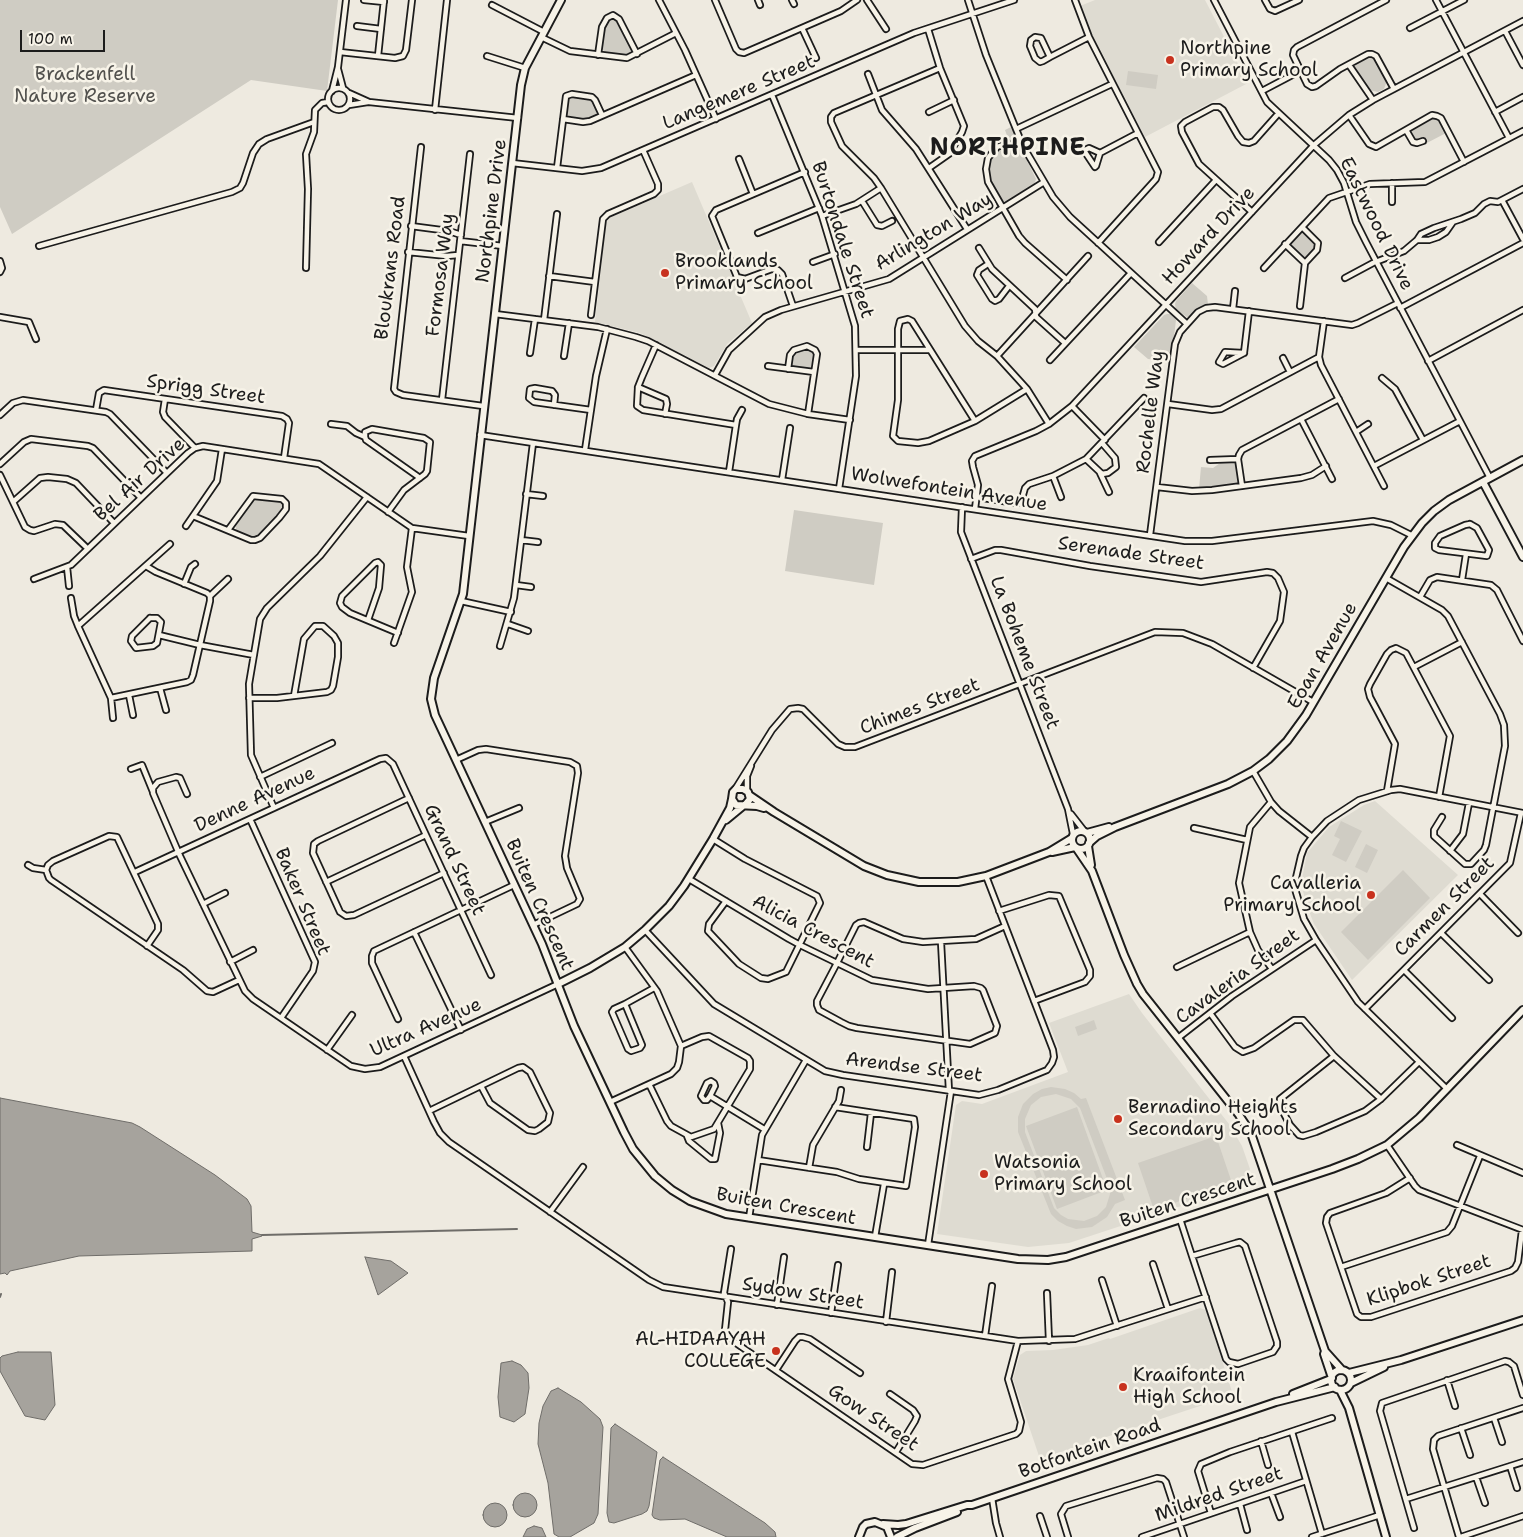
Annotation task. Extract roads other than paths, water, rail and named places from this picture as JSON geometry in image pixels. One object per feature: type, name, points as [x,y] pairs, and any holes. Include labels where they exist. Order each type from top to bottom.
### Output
[{"type":"street","points":[[346,0],[338,67],[328,102],[333,108],[340,110],[349,105],[369,102],[518,118]]},
{"type":"street","points":[[364,0],[384,1],[378,56]]},
{"type":"street","points":[[340,52],[398,58],[405,52],[412,0]]},
{"type":"street","points":[[435,110],[447,0]]},
{"type":"street","name":"Northpine Drive","points":[[480,434],[521,85],[525,68],[561,0]]},
{"type":"street","points":[[659,0],[716,119]]},
{"type":"street","points":[[715,0],[736,49],[740,53],[841,12],[856,0]]},
{"type":"street","points":[[867,0],[886,29]]},
{"type":"street","points":[[968,0],[986,55],[1016,129],[1044,182],[1061,208],[1187,324],[1198,312],[1206,308],[1215,307],[1355,324],[1399,305],[1523,241],[1502,200]]},
{"type":"street","name":"Langemere Street","points":[[512,163],[582,171],[596,170],[914,34],[1014,0]]},
{"type":"street","points":[[1075,0],[1089,37],[1157,168],[1158,174],[1156,179],[1098,243]]},
{"type":"street","name":"Eastwood Drive","points":[[1214,0],[1267,102],[1314,145],[1337,170],[1358,227],[1490,478]]},
{"type":"street","points":[[1265,0],[1270,9],[1275,12],[1299,0]]},
{"type":"street","points":[[1386,0],[1295,48],[1293,56],[1307,84],[1314,87],[1368,54],[1374,55],[1394,89]]},
{"type":"street","points":[[1436,0],[1509,138]]},
{"type":"street","points":[[1410,28],[1464,0]]},
{"type":"street","points":[[492,5],[570,51],[627,58],[676,33]]},
{"type":"street","points":[[598,55],[602,27],[607,18],[613,15],[620,19],[637,54]]},
{"type":"street","name":"Howard Drive","points":[[975,509],[978,485],[972,461],[975,456],[1023,437],[1049,424],[1072,406],[1314,145],[1349,116],[1373,100],[1523,21]]},
{"type":"street","points":[[357,26],[381,29]]},
{"type":"street","points":[[802,28],[816,58]]},
{"type":"street","points":[[928,29],[940,68],[963,123],[963,130],[948,155],[929,168]]},
{"type":"street","points":[[1505,31],[1523,64]]},
{"type":"street","points":[[1050,57],[1041,38],[1036,37],[1031,40],[1030,46],[1037,60],[1043,61],[1089,37]]},
{"type":"street","points":[[487,56],[525,68]]},
{"type":"street","points":[[1348,65],[1373,100]]},
{"type":"street","points":[[338,67],[343,88],[349,93],[369,102]]},
{"type":"street","points":[[940,68],[834,113],[831,116],[831,122],[842,146],[874,178],[881,188],[965,326],[978,342],[997,356],[1027,389],[1049,424]]},
{"type":"street","points":[[1262,91],[1300,71]]},
{"type":"street","points":[[868,74],[886,116],[910,142],[929,168],[967,229]]},
{"type":"street","points":[[563,119],[586,121],[602,116],[696,75]]},
{"type":"street","points":[[1016,129],[1112,84]]},
{"type":"street","points":[[332,91],[343,88]]},
{"type":"street","points":[[349,93],[349,105]]},
{"type":"street","points":[[557,168],[566,96],[570,94],[592,97],[602,116]]},
{"type":"street","name":"Burtondale Street","points":[[772,95],[822,216],[835,254],[855,326],[857,369],[840,488]]},
{"type":"street","points":[[1495,112],[1523,97]]},
{"type":"street","points":[[930,112],[954,100]]},
{"type":"street","points":[[306,268],[308,189],[306,154],[314,132],[317,107],[322,103],[328,102]]},
{"type":"street","points":[[1252,212],[1199,164],[1182,132],[1181,126],[1184,122],[1215,107],[1219,107],[1223,110],[1243,142],[1249,143],[1254,141],[1278,114]]},
{"type":"street","points":[[1349,116],[1372,146],[1377,147],[1432,115],[1437,116],[1441,118],[1464,162]]},
{"type":"street","points":[[39,246],[232,192],[240,188],[243,183],[253,153],[259,144],[267,139],[314,122]]},
{"type":"street","points":[[1406,130],[1414,142],[1423,141]]},
{"type":"street","points":[[1264,268],[1326,200],[1370,184],[1425,182],[1523,131]]},
{"type":"street","points":[[1100,153],[1138,133]]},
{"type":"street","points":[[1008,143],[1000,145],[992,152],[986,165],[988,182],[1025,244],[1066,280]]},
{"type":"street","name":"Bloukrans Road","points":[[420,147],[393,384],[396,392],[442,400]]},
{"type":"street","points":[[591,315],[603,219],[608,214],[654,194],[658,190],[658,184],[644,150]]},
{"type":"street","name":"Formosa Way","points":[[442,400],[470,154]]},
{"type":"street","points":[[739,159],[753,194]]},
{"type":"street","points":[[793,306],[782,274],[778,270],[772,269],[743,279],[737,277],[713,220],[713,213],[716,210],[805,172]]},
{"type":"street","points":[[1159,242],[1216,180]]},
{"type":"street","name":"Arlington Way","points":[[715,375],[729,350],[761,320],[775,311],[885,281],[1044,182]]},
{"type":"street","points":[[1392,183],[1392,202]]},
{"type":"street","points":[[822,216],[862,201],[881,188]]},
{"type":"street","points":[[1345,278],[1376,262],[1404,251],[1418,240],[1421,234],[1475,213],[1490,201],[1498,202],[1523,189]]},
{"type":"street","points":[[862,201],[877,225],[882,226],[892,221]]},
{"type":"street","points":[[758,233],[819,208]]},
{"type":"street","points":[[544,320],[557,214]]},
{"type":"street","points":[[1418,240],[1429,240],[1439,236],[1446,232],[1454,221]]},
{"type":"street","points":[[411,226],[449,231],[461,235]]},
{"type":"street","points":[[1300,306],[1305,263],[1319,246],[1318,242],[1302,226]]},
{"type":"street","points":[[1434,228],[1439,236]]},
{"type":"street","points":[[460,241],[503,246]]},
{"type":"street","points":[[1285,244],[1305,263]]},
{"type":"street","points":[[979,248],[988,264],[1035,309],[1036,317],[1065,343]]},
{"type":"street","points":[[408,252],[447,256],[458,255]]},
{"type":"street","points":[[812,262],[835,254]]},
{"type":"street","points":[[997,356],[1088,256]]},
{"type":"street","points":[[0,261],[2,268],[0,272]]},
{"type":"street","points":[[988,264],[978,270],[977,275],[992,299],[997,300],[1009,286]]},
{"type":"street","points":[[1050,360],[1130,272]]},
{"type":"street","points":[[549,276],[595,282]]},
{"type":"street","points":[[1233,309],[1235,291]]},
{"type":"street","points":[[1428,360],[1523,310]]},
{"type":"street","points":[[1244,353],[1249,311]]},
{"type":"street","points":[[495,314],[607,329],[636,337],[715,375],[761,401],[780,408],[808,414],[850,420]]},
{"type":"street","points":[[0,317],[29,322],[36,339]]},
{"type":"street","points":[[530,353],[535,319]]},
{"type":"street","points":[[975,421],[912,320],[900,321],[898,325],[898,400],[894,436],[896,440],[923,443],[975,421],[1027,389]]},
{"type":"street","points":[[1324,321],[1319,357],[1321,365],[1384,486]]},
{"type":"street","points":[[564,356],[569,323]]},
{"type":"street","name":"Rochelle Way","points":[[1150,535],[1175,344],[1180,332],[1187,324]]},
{"type":"street","points":[[585,450],[596,376],[607,329]]},
{"type":"street","points":[[656,345],[638,387],[636,402],[638,408],[736,425]]},
{"type":"street","points":[[788,368],[792,351],[810,346],[814,348],[816,352],[808,414]]},
{"type":"street","points":[[857,350],[929,350]]},
{"type":"street","points":[[1225,352],[1244,353],[1223,364],[1219,362],[1225,352]]},
{"type":"street","points":[[1168,404],[1212,410],[1221,408],[1319,357]]},
{"type":"street","points":[[1283,358],[1290,372]]},
{"type":"street","points":[[768,366],[814,372]]},
{"type":"street","points":[[1382,378],[1395,389],[1423,440]]},
{"type":"street","points":[[638,387],[664,398],[667,404],[665,414]]},
{"type":"street","points":[[554,405],[555,395],[552,391],[530,389],[529,396],[531,400],[554,405],[591,410]]},
{"type":"street","name":"Sprigg Street","points":[[96,410],[98,395],[102,390],[284,417],[288,423],[284,458]]},
{"type":"street","points":[[976,497],[1019,503],[1023,500],[1027,486],[1086,460],[1144,398]]},
{"type":"street","points":[[165,399],[163,412],[165,417],[195,448]]},
{"type":"street","points":[[1242,486],[1238,459],[1242,450],[1339,399]]},
{"type":"street","points":[[0,415],[13,403],[23,400],[106,412],[167,473]]},
{"type":"street","points":[[442,400],[483,406]]},
{"type":"street","points":[[1072,406],[1103,441],[1115,458],[1116,467],[1108,473],[1099,472]]},
{"type":"street","points":[[729,472],[737,419],[742,410]]},
{"type":"street","points":[[1301,419],[1332,479]]},
{"type":"street","points":[[1374,466],[1460,420]]},
{"type":"street","points":[[331,424],[347,426],[364,436],[366,440],[420,478]]},
{"type":"street","points":[[1356,432],[1368,424]]},
{"type":"street","points":[[782,480],[790,428]]},
{"type":"street","points":[[364,436],[370,429],[427,439],[430,445],[428,468],[425,474],[404,490],[388,512]]},
{"type":"street","name":"Wolwefontein Avenue","points":[[480,434],[1185,540],[1204,541],[1373,521],[1391,525],[1411,535]]},
{"type":"street","name":"Buiten Crescent","points":[[480,434],[461,601],[434,678],[431,694],[435,715],[533,925],[574,1026],[633,1149],[655,1176],[672,1190],[701,1206],[726,1214],[875,1238],[1018,1259],[1048,1260],[1086,1252],[1358,1160],[1387,1145],[1419,1118],[1523,1010]]},
{"type":"street","points":[[0,464],[26,441],[31,439],[88,446],[93,448],[141,498]]},
{"type":"street","points":[[500,646],[508,624],[516,585],[533,443]]},
{"type":"street","name":"Bel Air Drive","points":[[34,579],[67,567],[195,448],[208,446],[319,464],[412,528],[469,536]]},
{"type":"street","points":[[186,526],[217,481],[222,449]]},
{"type":"street","points":[[1210,460],[1238,459]]},
{"type":"street","points":[[1086,460],[1099,472],[1109,492]]},
{"type":"street","name":"Eoan Avenue","points":[[1089,844],[1097,836],[1115,826],[1228,784],[1253,771],[1269,759],[1300,725],[1411,535],[1440,506],[1523,460]]},
{"type":"street","points":[[1157,487],[1202,491],[1308,477],[1326,466]]},
{"type":"street","points":[[0,475],[23,525],[27,529],[34,531],[60,524],[66,526],[88,548]]},
{"type":"street","points":[[1053,476],[1061,497]]},
{"type":"street","points":[[13,502],[40,478],[48,477],[70,480],[76,483],[114,523]]},
{"type":"street","points":[[1483,482],[1523,557]]},
{"type":"street","points":[[526,494],[543,496]]},
{"type":"street","points":[[193,516],[250,540],[258,540],[285,510],[287,507],[286,503],[282,499],[253,496],[228,530]]},
{"type":"street","points":[[274,808],[251,755],[249,679],[259,624],[264,611],[320,556],[367,497]]},
{"type":"street","name":"La Boheme Street","points":[[962,507],[961,532],[971,559],[1068,809],[1079,826],[1086,832]]},
{"type":"street","points":[[1465,525],[1473,525],[1477,528],[1489,550],[1489,554],[1485,557],[1466,554],[1438,550],[1435,542],[1440,536],[1465,525]]},
{"type":"street","points":[[394,643],[412,592],[408,567],[412,528]]},
{"type":"street","points":[[521,540],[538,542]]},
{"type":"street","points":[[78,626],[170,544]]},
{"type":"street","name":"Serenade Street","points":[[971,559],[995,550],[1001,550],[1201,582],[1267,572],[1272,573],[1278,578],[1284,592],[1280,621],[1253,668]]},
{"type":"street","points":[[1462,580],[1466,554]]},
{"type":"street","points":[[368,620],[380,588],[381,563],[378,562],[342,596],[340,601],[342,607],[350,612],[368,620],[398,633]]},
{"type":"street","points":[[184,584],[191,567],[195,564]]},
{"type":"street","points":[[146,566],[210,596]]},
{"type":"street","points":[[67,567],[69,586]]},
{"type":"street","points":[[111,698],[191,680],[210,596],[228,578]]},
{"type":"street","points":[[1386,578],[1446,614],[1500,714],[1505,730],[1505,746],[1486,848],[1471,864],[1465,864],[1433,834],[1442,817]]},
{"type":"street","points":[[1420,597],[1428,583],[1435,578],[1488,584],[1495,588],[1523,641]]},
{"type":"street","points":[[516,585],[531,587]]},
{"type":"street","points":[[71,598],[74,616],[111,698],[113,718]]},
{"type":"street","points":[[461,601],[511,612]]},
{"type":"street","points":[[152,618],[157,618],[161,622],[159,634],[156,644],[153,646],[138,649],[131,641],[133,634],[152,618]]},
{"type":"street","points":[[508,624],[528,631]]},
{"type":"street","points":[[249,698],[294,696],[327,692],[333,686],[338,657],[338,643],[334,636],[323,626],[315,626],[304,639],[294,696]]},
{"type":"street","name":"Chimes Street","points":[[733,795],[748,767],[784,714],[794,708],[803,709],[842,746],[855,748],[1155,632],[1174,632],[1190,635],[1212,644],[1313,702]]},
{"type":"street","points":[[159,634],[200,645],[254,655]]},
{"type":"street","points":[[1414,667],[1462,642]]},
{"type":"street","points":[[1387,791],[1394,744],[1370,697],[1369,686],[1387,654],[1396,648],[1404,651],[1414,667],[1450,736],[1439,797]]},
{"type":"street","points":[[160,688],[166,710]]},
{"type":"street","points":[[129,694],[133,715]]},
{"type":"street","points":[[260,777],[332,743]]},
{"type":"street","points":[[456,760],[478,750],[486,749],[570,762],[577,766],[578,771],[565,856],[566,865],[580,899],[577,904],[533,925]]},
{"type":"street","name":"Denne Avenue","points":[[135,872],[380,759],[388,759]]},
{"type":"street","name":"Grand Street","points":[[388,759],[393,764],[491,975]]},
{"type":"street","name":"Chimes Street","points":[[748,793],[748,776],[752,762]]},
{"type":"street","name":"Ultra Avenue","points":[[131,769],[142,765],[203,904],[230,962],[249,996],[351,1066],[365,1069],[380,1067],[461,1030],[590,968],[625,947],[646,930],[669,906],[689,879],[722,825],[728,817],[744,806]]},
{"type":"street","points":[[1253,771],[1271,802],[1279,811],[1312,837]]},
{"type":"street","points":[[153,793],[154,786],[158,782],[176,777],[180,778],[187,794]]},
{"type":"street","points":[[774,812],[762,807],[736,805],[733,795],[740,788],[774,812],[864,866],[887,875],[931,883],[958,882],[986,876],[1049,852],[1076,848],[1083,849],[1089,844]]},
{"type":"street","points":[[1447,1089],[1358,1002],[1316,940],[1299,906],[1295,882],[1304,848],[1327,821],[1359,800],[1387,791],[1400,790],[1522,813]]},
{"type":"street","points":[[744,806],[748,802],[748,793]]},
{"type":"street","name":"Ultra Avenue","points":[[722,825],[730,808],[733,795]]},
{"type":"street","points":[[409,798],[316,842],[312,848],[313,853],[326,882],[340,912],[349,916],[444,873]]},
{"type":"street","points":[[1271,802],[1251,824],[1239,888],[1250,932],[1258,950],[1272,969]]},
{"type":"street","points":[[1450,851],[1463,834],[1470,803]]},
{"type":"street","points":[[485,822],[519,808]]},
{"type":"street","name":"La Boheme Street","points":[[1068,809],[1072,836]]},
{"type":"street","name":"Carmen Street","points":[[1365,1009],[1512,860],[1522,813]]},
{"type":"street","name":"Baker Street","points":[[250,820],[315,962],[315,968],[281,1018]]},
{"type":"street","name":"Eoan Avenue","points":[[1086,832],[1115,826]]},
{"type":"street","points":[[1194,828],[1247,840]]},
{"type":"street","points":[[1049,852],[1080,831],[1086,832],[1090,838],[1092,871]]},
{"type":"street","points":[[147,946],[158,931],[159,926],[119,839],[114,836],[48,865],[46,870],[51,880],[147,946],[183,970],[207,992],[216,991],[239,980]]},
{"type":"street","points":[[326,882],[426,836]]},
{"type":"street","points":[[1072,836],[1072,843],[1092,871],[1132,975],[1143,994],[1251,1133],[1325,1351],[1331,1378],[1349,1408],[1386,1537]]},
{"type":"street","points":[[713,839],[745,859],[818,898],[820,905],[786,972],[766,979],[746,969],[734,960],[708,931],[709,924],[726,901]]},
{"type":"street","points":[[28,865],[33,868],[46,870]]},
{"type":"street","name":"Arendse Street","points":[[646,930],[714,1004],[825,1070],[838,1074],[972,1095],[988,1093],[1046,1070],[1050,1067],[1054,1057],[1053,1050],[986,876]]},
{"type":"street","name":"Alicia Crescent","points":[[689,879],[800,945],[880,983],[928,989],[974,986],[981,988],[998,1026],[995,1033],[970,1044],[946,1041]]},
{"type":"street","points":[[398,1019],[372,963],[372,956],[376,950],[514,886]]},
{"type":"street","points":[[203,904],[225,893]]},
{"type":"street","points":[[1480,894],[1518,933]]},
{"type":"street","points":[[999,911],[1049,895],[1059,896],[1090,970],[1090,976],[1085,982],[1034,1001]]},
{"type":"street","points":[[946,1041],[849,1026],[819,1010],[817,1001],[856,925],[861,922],[903,940],[924,942],[976,939],[1005,926]]},
{"type":"street","points":[[414,932],[461,1030]]},
{"type":"street","points":[[1177,967],[1250,932]]},
{"type":"street","points":[[1441,933],[1489,980]]},
{"type":"street","name":"Cavaleria Street","points":[[1178,1038],[1232,996],[1316,940]]},
{"type":"street","points":[[928,1245],[950,1091],[941,942]]},
{"type":"street","points":[[610,1102],[675,1070],[679,1064],[681,1046],[654,988],[625,947]]},
{"type":"street","points":[[230,962],[253,950]]},
{"type":"street","points":[[1404,970],[1452,1018]]},
{"type":"street","points":[[625,1004],[642,1045],[640,1048],[631,1051],[628,1049],[612,1012],[614,1009],[654,988]]},
{"type":"street","points":[[1210,1013],[1235,1047],[1243,1052],[1254,1048],[1294,1020],[1304,1020],[1334,1056],[1380,1099]]},
{"type":"street","points":[[327,1050],[352,1015]]},
{"type":"street","points":[[649,1084],[668,1123],[687,1136],[694,1137],[710,1131],[718,1123],[750,1070],[749,1059],[709,1036],[681,1046]]},
{"type":"street","name":"Sydow Street","points":[[404,1056],[440,1133],[449,1142],[658,1285],[669,1289],[1018,1341],[1049,1341],[1075,1338],[1206,1297]]},
{"type":"street","points":[[1334,1056],[1280,1099],[1282,1110],[1296,1133],[1303,1136],[1335,1126],[1365,1111],[1419,1062]]},
{"type":"street","points":[[749,1218],[762,1135],[806,1060]]},
{"type":"street","points":[[429,1111],[518,1068],[527,1069],[550,1113],[548,1122],[535,1131],[528,1130],[490,1103],[481,1086]]},
{"type":"street","points":[[810,1168],[813,1145],[839,1101],[841,1090]]},
{"type":"street","points":[[710,1096],[764,1130]]},
{"type":"street","points":[[758,1160],[837,1172],[859,1179],[906,1186],[916,1122],[911,1117],[835,1107]]},
{"type":"street","points":[[867,1146],[871,1113]]},
{"type":"street","points":[[687,1136],[689,1141],[711,1159],[715,1159],[720,1133],[718,1123]]},
{"type":"street","points":[[1387,1145],[1419,1190],[1523,1230]]},
{"type":"street","points":[[1457,1145],[1523,1173]]},
{"type":"street","points":[[1341,1267],[1447,1232],[1452,1226],[1480,1156]]},
{"type":"street","points":[[550,1212],[583,1167]]},
{"type":"street","name":"Klipbok Street","points":[[1410,1178],[1386,1193],[1330,1213],[1327,1217],[1326,1223],[1357,1314],[1361,1317],[1370,1318],[1511,1271],[1518,1262],[1523,1230]]},
{"type":"street","points":[[875,1238],[884,1184]]},
{"type":"street","points":[[1180,1219],[1192,1256],[1206,1297],[1226,1359],[1229,1362],[1238,1364],[1273,1352],[1276,1349],[1276,1336],[1245,1246],[1240,1242],[1192,1256]]},
{"type":"street","points":[[726,1298],[724,1293],[731,1249]]},
{"type":"street","points":[[777,1305],[784,1257]]},
{"type":"street","points":[[1153,1264],[1168,1309]]},
{"type":"street","points":[[831,1313],[838,1265]]},
{"type":"street","points":[[886,1322],[892,1272]]},
{"type":"street","points":[[1102,1280],[1117,1326]]},
{"type":"street","points":[[985,1336],[992,1286]]},
{"type":"street","points":[[1047,1293],[1049,1341]]},
{"type":"street","name":"Gow Street","points":[[726,1298],[728,1302],[725,1327],[728,1336],[912,1464],[923,1465],[1018,1433],[1021,1422],[1008,1379],[1018,1341]]},
{"type":"street","points":[[1346,1371],[1401,1360],[1523,1320]]},
{"type":"street","points":[[776,1370],[795,1341],[799,1337],[804,1337],[810,1338],[860,1373]]},
{"type":"street","points":[[1325,1351],[1346,1371],[1350,1385],[1349,1408]]},
{"type":"street","points":[[1350,1385],[1401,1360]]},
{"type":"street","points":[[1414,1528],[1380,1406],[1385,1401],[1507,1361],[1514,1366],[1523,1394]]},
{"type":"street","name":"Botfontein Road","points":[[897,1537],[972,1505],[1276,1402],[1331,1378],[1336,1371],[1346,1371]]},
{"type":"street","points":[[1447,1380],[1455,1406]]},
{"type":"street","name":"Botfontein Road","points":[[1276,1402],[1350,1385]]},
{"type":"street","points":[[890,1394],[913,1410],[917,1416],[916,1421],[896,1452]]},
{"type":"street","points":[[1523,1408],[1438,1436],[1433,1443],[1433,1449],[1460,1537],[1523,1516]]},
{"type":"street","points":[[1211,1514],[1198,1471],[1198,1467],[1204,1462],[1332,1418]]},
{"type":"street","points":[[1494,1418],[1502,1442]]},
{"type":"street","points":[[1461,1428],[1470,1455]]},
{"type":"street","points":[[1292,1432],[1322,1534]]},
{"type":"street","points":[[1262,1441],[1268,1465]]},
{"type":"street","points":[[1406,1500],[1523,1462]]},
{"type":"street","points":[[1510,1466],[1517,1488]]},
{"type":"street","points":[[1476,1477],[1485,1503]]},
{"type":"street","points":[[1068,1537],[1061,1514],[1066,1506],[1152,1478],[1160,1478],[1166,1482],[1184,1537]]},
{"type":"street","name":"Mildred Street","points":[[1142,1537],[1306,1482]]},
{"type":"street","points":[[1271,1493],[1280,1517]]},
{"type":"street","points":[[992,1498],[1000,1537]]},
{"type":"street","points":[[1240,1504],[1247,1530]]},
{"type":"street","name":"Botfontein Road","points":[[860,1534],[863,1527],[870,1522],[906,1524],[972,1505]]},
{"type":"street","points":[[1312,1537],[1380,1515]]},
{"type":"street","points":[[1040,1516],[1047,1537]]},
{"type":"street","points":[[883,1524],[889,1530],[891,1537]]},
{"type":"street","points":[[907,1537],[915,1528]]},
{"type":"street","points":[[854,1537],[860,1534]]},
{"type":"waterway","points":[[262,1235],[517,1229]]},
{"type":"place","name":"Northpine Primary School","points":[[1170,60]]},
{"type":"place","name":"Brooklands Primary School","points":[[665,273]]},
{"type":"place","name":"Cavalleria Primary School","points":[[1371,895]]},
{"type":"place","name":"Bernadino Heights Secondary School","points":[[1118,1119]]},
{"type":"place","name":"Watsonia Primary School","points":[[984,1174]]},
{"type":"place","name":"AL-HIDAAYAH COLLEGE","points":[[776,1351]]},
{"type":"place","name":"Kraaifontein High School","points":[[1123,1387]]},
{"type":"district","name":"NORTHPINE","points":[[1008,149]]},
{"type":"park label","name":"Brackenfell Nature Reserve","points":[[85,86]]}]
